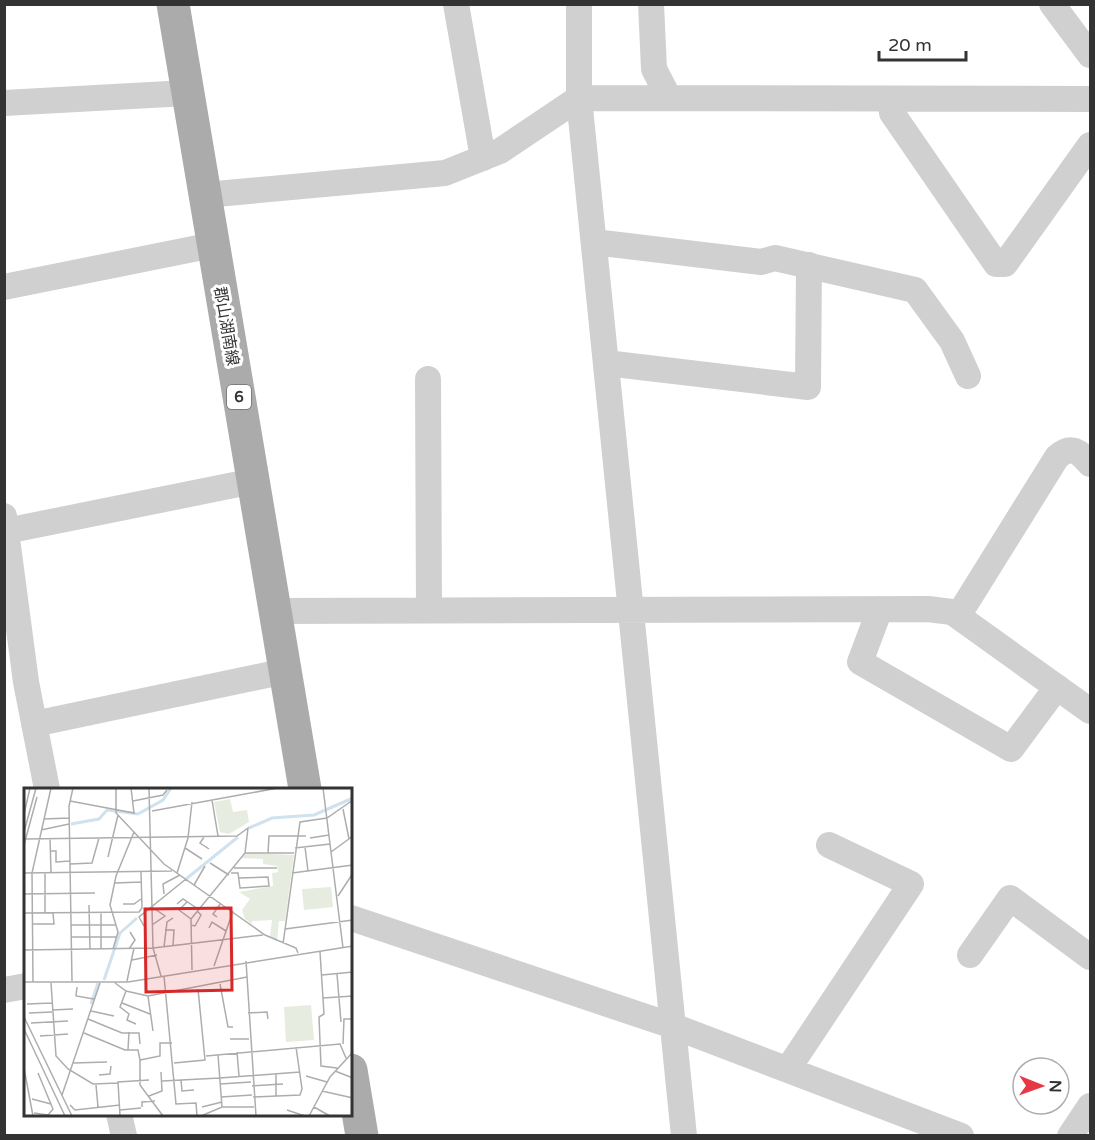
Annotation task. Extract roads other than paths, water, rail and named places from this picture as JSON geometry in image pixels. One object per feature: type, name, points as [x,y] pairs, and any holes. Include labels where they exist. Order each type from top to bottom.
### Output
[{"type":"main road","name":"郡山湖南線","points":[[172,4],[305,788]]},
{"type":"main road","points":[[352,1076],[362,1136]]},
{"type":"street","points":[[456,4],[483,158]]},
{"type":"street","points":[[579,4],[579,98],[684,1136]]},
{"type":"street","points":[[651,4],[654,69],[669,98]]},
{"type":"street","points":[[1052,4],[1090,56]]},
{"type":"street","points":[[4,103],[188,93]]},
{"type":"street","points":[[204,195],[445,173],[500,151],[579,98],[1090,99]]},
{"type":"street","points":[[890,99],[892,113],[996,264],[1005,264],[1090,145]]},
{"type":"street","points":[[594,243],[761,262],[776,258],[915,290],[952,341],[968,376]]},
{"type":"street","points":[[4,287],[213,245]]},
{"type":"street","points":[[606,363],[808,387],[809,266]]},
{"type":"street","points":[[429,378],[429,610]]},
{"type":"street","points":[[958,616],[1057,457],[1071,449],[1077,450],[1090,464]]},
{"type":"street","points":[[47,788],[34,724],[15,683],[5,524],[254,481]]},
{"type":"street","points":[[880,609],[860,662],[1011,748],[1057,687]]},
{"type":"street","points":[[276,611],[927,609],[952,612],[1090,708]]},
{"type":"street","points":[[34,724],[286,671]]},
{"type":"street","points":[[788,1069],[911,884],[829,845]]},
{"type":"street","points":[[970,955],[1010,898],[1090,957]]},
{"type":"street","points":[[352,918],[673,1026],[961,1136]]},
{"type":"street","points":[[4,990],[24,986]]},
{"type":"street","points":[[1078,1133],[1090,1106]]},
{"type":"street","points":[[119,1116],[124,1136]]}]
